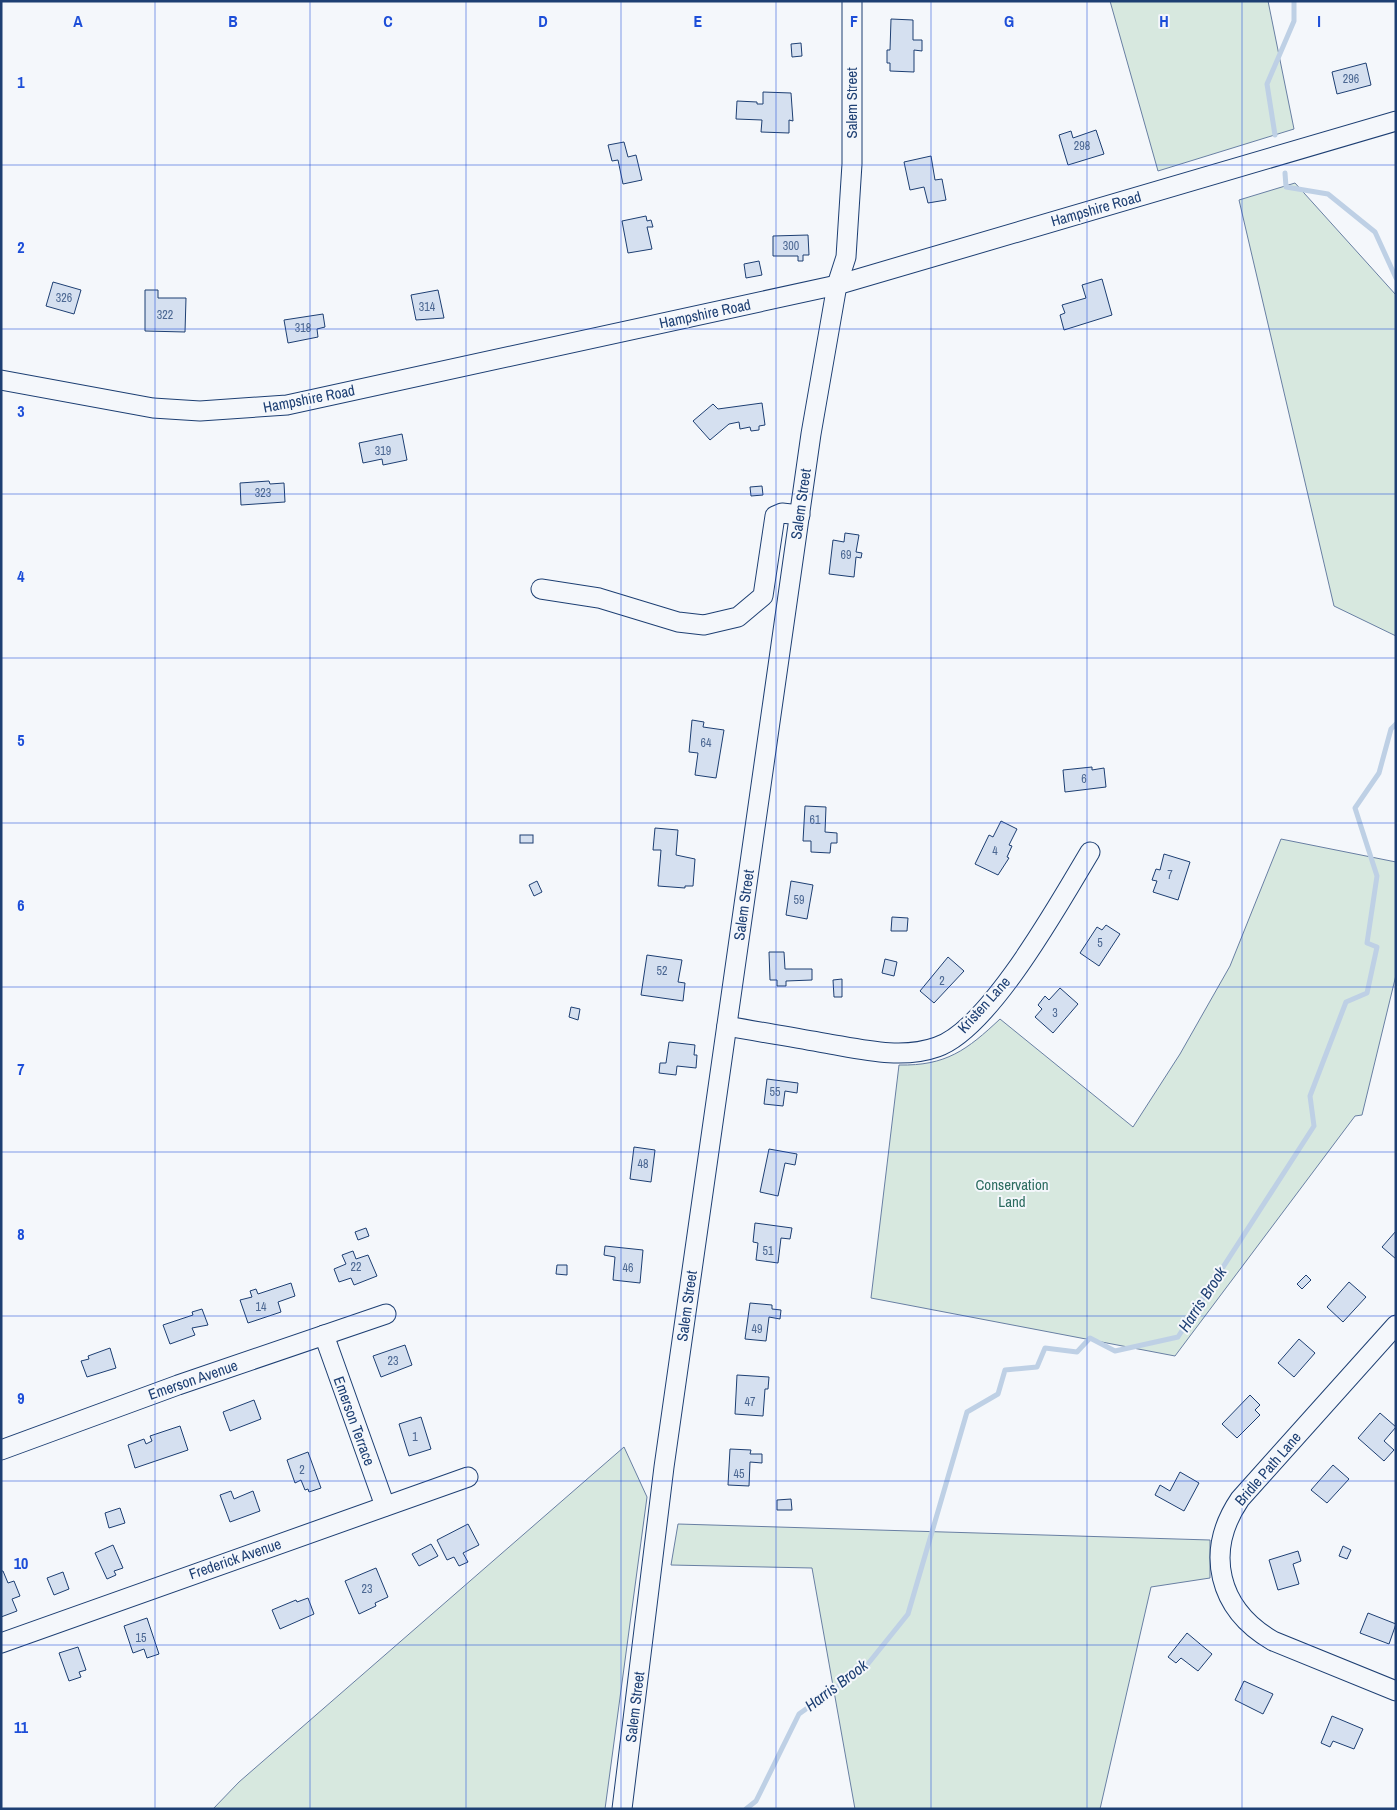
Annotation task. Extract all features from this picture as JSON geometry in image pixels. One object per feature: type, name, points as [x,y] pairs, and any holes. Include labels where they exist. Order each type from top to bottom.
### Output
[{"type":"street","name":"Salem Street","points":[[622,1809],[664,1467],[811,434],[837,285],[846,256],[852,164],[852,1]]},
{"type":"street","name":"Hampshire Road","points":[[1,380],[154,408],[200,411],[270,407],[837,285],[1396,121]]},
{"type":"street","points":[[541,589],[600,598],[678,622],[704,625],[738,618],[762,596],[776,516],[782,512],[800,515]]},
{"type":"street","points":[[766,574],[790,588]]},
{"type":"street","name":"Kristen Lane","points":[[726,1026],[890,1052],[920,1051],[949,1042],[972,1022],[1032,948],[1090,852]]},
{"type":"street","name":"Emerson Avenue","points":[[1,1450],[386,1314]]},
{"type":"street","name":"Bridle Path Lane","points":[[1396,1326],[1240,1499],[1225,1525],[1220,1555],[1221,1570],[1230,1599],[1238,1612],[1260,1633],[1273,1641],[1396,1691]]},
{"type":"street","name":"Emerson Terrace","points":[[324,1335],[385,1506]]},
{"type":"street","name":"Frederick Avenue","points":[[1,1643],[468,1477]]},
{"type":"green space","points":[[1110,1],[1268,1],[1294,129],[1158,171]]},
{"type":"green space","points":[[1295,183],[1396,295],[1396,636],[1334,606],[1239,200]]},
{"type":"green space","name":"Conservation Land","points":[[1281,839],[1396,862],[1396,975],[1362,1115],[1355,1116],[1175,1356],[871,1298],[899,1065],[930,1063],[955,1054],[977,1039],[1000,1019],[1133,1127],[1180,1054],[1230,966]]},
{"type":"green space","points":[[624,1447],[647,1497],[605,1809],[213,1809],[239,1782]]},
{"type":"green space","points":[[678,1524],[1210,1540],[1210,1578],[1151,1587],[1100,1809],[855,1809],[812,1568],[671,1565]]},
{"type":"building","points":[[891,19],[913,20],[913,40],[922,40],[922,51],[914,50],[914,72],[890,71],[890,63],[887,63],[887,50],[890,50]]},
{"type":"building","points":[[801,43],[802,56],[792,57],[791,44]]},
{"type":"building","points":[[1366,63],[1371,85],[1337,94],[1332,72]]},
{"type":"building","points":[[763,92],[791,93],[793,121],[789,120],[789,133],[761,132],[762,120],[736,119],[737,101],[763,104]]},
{"type":"building","points":[[1096,130],[1104,154],[1068,165],[1059,135],[1071,131],[1073,138]]},
{"type":"building","points":[[624,142],[628,157],[636,155],[642,180],[623,184],[618,160],[612,161],[608,145]]},
{"type":"building","points":[[931,156],[935,180],[942,179],[946,200],[928,203],[924,187],[910,190],[904,162]]},
{"type":"building","points":[[646,216],[647,221],[651,220],[653,227],[647,227],[652,249],[628,253],[622,221]]},
{"type":"building","points":[[808,235],[809,255],[803,255],[803,261],[798,261],[798,256],[773,256],[773,236]]},
{"type":"building","points":[[759,261],[762,275],[746,278],[744,264]]},
{"type":"building","points":[[1102,279],[1112,315],[1064,330],[1060,315],[1065,313],[1062,305],[1086,298],[1082,285]]},
{"type":"building","points":[[53,282],[81,290],[74,314],[46,306]]},
{"type":"building","points":[[145,290],[158,290],[158,298],[186,298],[185,332],[145,331]]},
{"type":"building","points":[[438,290],[444,318],[416,320],[411,295]]},
{"type":"building","points":[[323,314],[325,327],[317,329],[318,337],[288,343],[284,320]]},
{"type":"building","points":[[762,403],[765,425],[759,426],[759,430],[751,431],[750,427],[740,429],[739,422],[729,424],[710,440],[693,421],[713,404],[718,409]]},
{"type":"building","points":[[402,434],[407,460],[383,465],[382,459],[363,463],[359,443]]},
{"type":"building","points":[[269,481],[270,484],[284,483],[285,502],[241,505],[240,483]]},
{"type":"building","points":[[762,486],[763,495],[751,496],[750,487]]},
{"type":"building","points":[[845,533],[859,535],[856,552],[862,553],[861,558],[856,557],[854,577],[829,574],[833,540],[844,542]]},
{"type":"building","points":[[692,720],[704,722],[703,727],[724,730],[716,778],[695,775],[698,753],[689,752]]},
{"type":"building","points":[[1092,767],[1092,770],[1104,768],[1106,787],[1065,792],[1063,770]]},
{"type":"building","points":[[805,806],[826,807],[825,832],[837,833],[837,843],[831,843],[830,853],[811,852],[811,841],[803,841]]},
{"type":"building","points":[[1001,821],[1017,829],[1009,845],[1012,846],[1007,857],[1009,858],[998,875],[975,864],[989,835],[993,837]]},
{"type":"building","points":[[655,828],[678,830],[676,855],[695,859],[693,886],[685,886],[685,888],[658,886],[661,850],[653,850]]},
{"type":"building","points":[[520,835],[533,835],[533,843],[520,843]]},
{"type":"building","points":[[1164,854],[1190,862],[1178,900],[1153,892],[1157,881],[1152,880],[1156,869],[1160,870]]},
{"type":"building","points":[[537,881],[542,892],[534,896],[529,885]]},
{"type":"building","points":[[791,881],[813,885],[807,919],[786,915]]},
{"type":"building","points":[[892,917],[908,918],[907,931],[891,931]]},
{"type":"building","points":[[1106,925],[1120,934],[1099,966],[1080,953],[1097,927],[1102,930]]},
{"type":"building","points":[[769,952],[784,952],[785,969],[812,969],[812,980],[786,981],[786,986],[777,986],[777,980],[770,980]]},
{"type":"building","points":[[647,955],[682,960],[678,982],[685,983],[683,1001],[641,995]]},
{"type":"building","points":[[948,957],[964,971],[934,1003],[920,991]]},
{"type":"building","points":[[885,959],[897,962],[894,976],[882,973]]},
{"type":"building","points":[[842,979],[842,997],[834,997],[833,980]]},
{"type":"building","points":[[1060,988],[1078,1004],[1053,1033],[1035,1017],[1042,1009],[1038,1005],[1045,996],[1049,1000]]},
{"type":"building","points":[[571,1007],[580,1009],[578,1020],[569,1017]]},
{"type":"building","points":[[669,1042],[695,1045],[694,1055],[697,1055],[696,1068],[677,1066],[676,1075],[659,1073],[660,1063],[666,1063]]},
{"type":"building","points":[[767,1079],[798,1083],[797,1093],[785,1091],[783,1106],[764,1104]]},
{"type":"building","points":[[634,1147],[655,1150],[651,1182],[630,1179]]},
{"type":"building","points":[[769,1149],[797,1154],[795,1165],[785,1163],[778,1196],[760,1192]]},
{"type":"building","points":[[755,1223],[792,1228],[790,1239],[781,1238],[778,1263],[756,1260],[758,1243],[753,1242]]},
{"type":"building","points":[[366,1228],[369,1236],[358,1240],[355,1232]]},
{"type":"building","points":[[1396,1231],[1396,1259],[1382,1247]]},
{"type":"building","points":[[605,1246],[643,1250],[640,1283],[613,1280],[615,1257],[604,1255]]},
{"type":"building","points":[[353,1251],[356,1259],[368,1255],[377,1276],[354,1285],[351,1278],[339,1282],[334,1269],[346,1264],[342,1255]]},
{"type":"building","points":[[557,1265],[567,1265],[567,1275],[556,1274]]},
{"type":"building","points":[[1306,1275],[1311,1280],[1302,1289],[1297,1284]]},
{"type":"building","points":[[1349,1282],[1366,1297],[1343,1322],[1327,1307]]},
{"type":"building","points":[[291,1283],[295,1296],[278,1302],[281,1312],[248,1323],[240,1300],[252,1297],[250,1291],[256,1289],[258,1294]]},
{"type":"building","points":[[750,1303],[772,1305],[772,1309],[781,1310],[780,1319],[769,1317],[766,1341],[745,1339]]},
{"type":"building","points":[[202,1309],[208,1325],[192,1328],[195,1335],[170,1344],[163,1325],[193,1315],[192,1312]]},
{"type":"building","points":[[1299,1339],[1315,1353],[1294,1377],[1278,1363]]},
{"type":"building","points":[[405,1345],[412,1365],[381,1377],[373,1356]]},
{"type":"building","points":[[110,1348],[116,1368],[87,1377],[81,1361],[89,1359],[88,1356]]},
{"type":"building","points":[[737,1375],[769,1377],[768,1389],[765,1389],[763,1416],[735,1414]]},
{"type":"building","points":[[1250,1395],[1260,1405],[1255,1410],[1260,1415],[1237,1438],[1222,1424]]},
{"type":"building","points":[[254,1400],[261,1419],[230,1431],[223,1412]]},
{"type":"building","points":[[1380,1413],[1396,1427],[1384,1441],[1394,1450],[1384,1461],[1358,1438]]},
{"type":"building","points":[[421,1417],[431,1449],[409,1456],[399,1424]]},
{"type":"building","points":[[180,1426],[188,1450],[135,1468],[128,1445],[144,1439],[146,1444],[152,1441],[150,1436]]},
{"type":"building","points":[[730,1449],[751,1450],[750,1454],[762,1454],[762,1463],[750,1462],[749,1486],[728,1485]]},
{"type":"building","points":[[308,1452],[321,1488],[309,1492],[308,1489],[305,1490],[301,1480],[295,1483],[287,1460]]},
{"type":"building","points":[[1333,1465],[1349,1479],[1327,1503],[1311,1490]]},
{"type":"building","points":[[1180,1472],[1199,1483],[1184,1511],[1155,1495],[1160,1485],[1170,1491]]},
{"type":"building","points":[[231,1491],[234,1499],[253,1491],[260,1511],[230,1522],[220,1495]]},
{"type":"building","points":[[791,1499],[792,1510],[777,1510],[777,1500]]},
{"type":"building","points":[[120,1508],[125,1523],[109,1528],[105,1513]]},
{"type":"building","points":[[468,1524],[479,1545],[463,1553],[468,1562],[459,1566],[454,1557],[447,1560],[437,1540]]},
{"type":"building","points":[[431,1544],[438,1556],[419,1566],[412,1554]]},
{"type":"building","points":[[113,1545],[123,1568],[114,1571],[116,1575],[107,1579],[95,1553]]},
{"type":"building","points":[[1343,1546],[1351,1550],[1347,1559],[1339,1556]]},
{"type":"building","points":[[1298,1551],[1301,1561],[1293,1564],[1299,1584],[1278,1590],[1269,1560]]},
{"type":"building","points":[[376,1568],[388,1597],[375,1603],[376,1606],[359,1614],[345,1581]]},
{"type":"building","points":[[1,1571],[3,1571],[8,1583],[14,1581],[20,1596],[12,1599],[17,1611],[1,1617]]},
{"type":"building","points":[[63,1572],[69,1589],[54,1595],[47,1578]]},
{"type":"building","points":[[308,1598],[314,1614],[280,1629],[272,1610],[296,1600],[297,1602]]},
{"type":"building","points":[[1368,1613],[1396,1624],[1389,1644],[1360,1633]]},
{"type":"building","points":[[147,1618],[159,1654],[147,1658],[144,1649],[133,1653],[124,1626]]},
{"type":"building","points":[[1187,1633],[1212,1654],[1198,1671],[1181,1658],[1176,1663],[1168,1657]]},
{"type":"building","points":[[78,1647],[86,1670],[79,1672],[81,1677],[69,1681],[59,1653]]},
{"type":"building","points":[[1244,1681],[1273,1694],[1263,1714],[1235,1700]]},
{"type":"building","points":[[1332,1716],[1363,1729],[1354,1749],[1333,1741],[1330,1747],[1321,1743]]},
{"type":"waterway","points":[[1275,135],[1267,84],[1294,21],[1294,1]]},
{"type":"waterway","points":[[1285,173],[1286,187],[1328,194],[1375,232],[1396,278]]},
{"type":"waterway","name":"Harris Brook","points":[[746,1809],[756,1801],[799,1714],[867,1665],[908,1614],[967,1412],[998,1394],[1005,1370],[1037,1367],[1045,1348],[1077,1352],[1090,1338],[1115,1351],[1178,1337],[1314,1126],[1310,1096],[1346,1002],[1367,993],[1377,947],[1367,943],[1377,876],[1355,808],[1379,773],[1391,729],[1396,724]]}]
